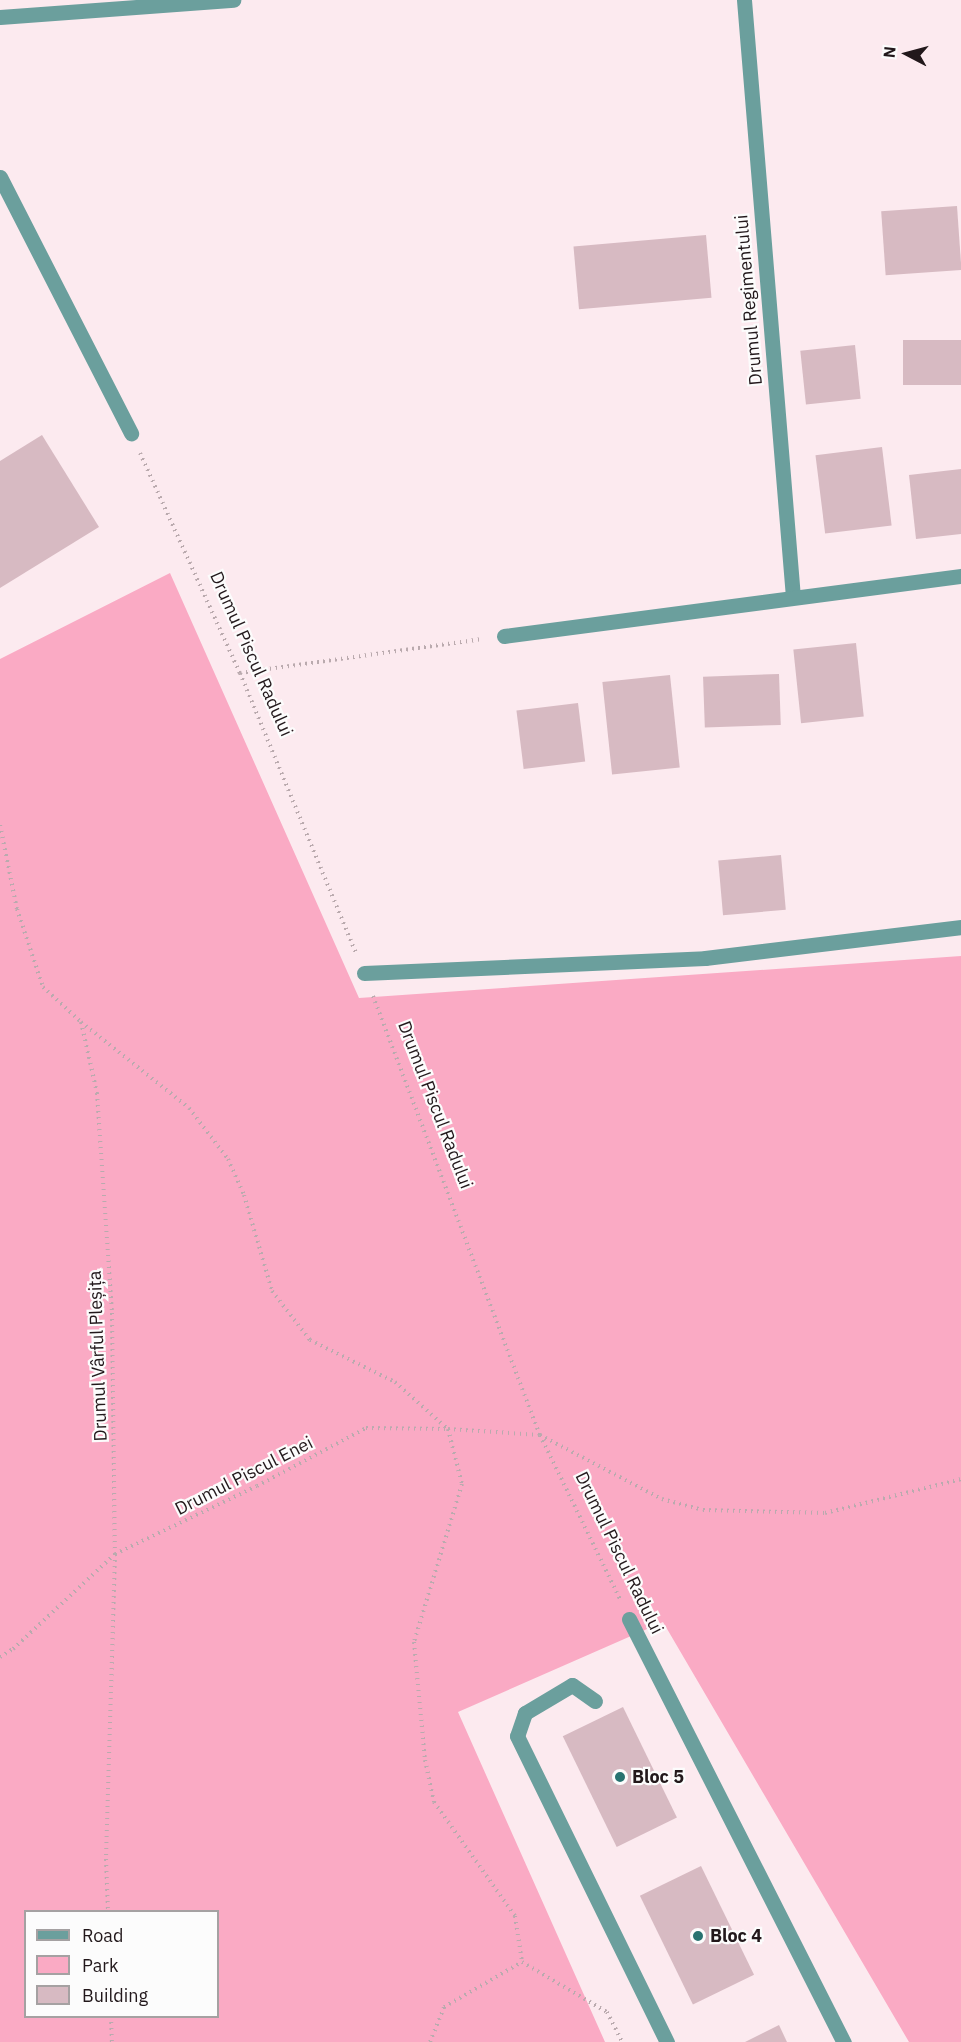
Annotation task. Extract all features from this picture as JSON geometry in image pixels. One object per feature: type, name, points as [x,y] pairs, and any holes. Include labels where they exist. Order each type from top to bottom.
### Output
[{"type":"street","points":[[0,17],[232,0]]},
{"type":"street","name":"Drumul Regimentului","points":[[744,0],[793,597]]},
{"type":"street","points":[[0,177],[131,433]]},
{"type":"street","points":[[504,636],[961,576]]},
{"type":"street","points":[[364,973],[705,958],[961,927]]},
{"type":"street","name":"Drumul Piscul Radului","points":[[629,1619],[844,2042]]},
{"type":"street","points":[[595,1701],[572,1685],[525,1713],[517,1736],[667,2042]]},
{"type":"path","name":"Drumul Piscul Radului","points":[[131,433],[240,673],[364,973],[540,1435],[629,1619]]},
{"type":"path","points":[[240,673],[504,636]]},
{"type":"path","points":[[0,825],[17,909],[43,987],[81,1022],[189,1108],[228,1159],[244,1196],[272,1291],[310,1340],[395,1382],[448,1429],[462,1484],[414,1642],[425,1760],[434,1802],[515,1916],[522,1962]]},
{"type":"path","name":"Drumul Vârful Pleșița","points":[[81,1022],[97,1094],[112,1313],[115,1554],[106,1859],[108,1910]]},
{"type":"path","name":"Drumul Piscul Enei","points":[[0,1657],[13,1649],[115,1554],[257,1486],[366,1428],[448,1429],[540,1435]]},
{"type":"path","points":[[540,1435],[662,1499],[703,1510],[825,1513],[961,1479]]},
{"type":"path","points":[[430,2042],[444,2007],[522,1962]]},
{"type":"path","points":[[522,1962],[607,2013],[622,2042]]},
{"type":"path","points":[[111,2018],[112,2042]]},
{"type":"green space","points":[[170,573],[359,998],[961,956],[961,2042],[909,2042],[663,1622],[458,1712],[605,2042],[0,2042],[0,659]]},
{"type":"building","points":[[957,206],[961,270],[886,275],[881,211]]},
{"type":"building","points":[[706,235],[711,298],[579,309],[574,247]]},
{"type":"building","points":[[903,340],[961,340],[961,385],[903,385]]},
{"type":"building","points":[[855,345],[861,399],[806,404],[800,351]]},
{"type":"building","points":[[42,435],[99,527],[0,588],[0,461]]},
{"type":"building","points":[[882,447],[892,525],[825,534],[815,455]]},
{"type":"building","points":[[961,469],[961,534],[916,539],[909,475]]},
{"type":"building","points":[[856,643],[864,717],[801,723],[793,650]]},
{"type":"building","points":[[779,674],[781,725],[705,728],[703,677]]},
{"type":"building","points":[[670,675],[680,767],[612,775],[602,682]]},
{"type":"building","points":[[578,703],[585,762],[524,769],[516,711]]},
{"type":"building","points":[[781,855],[786,910],[723,915],[718,860]]},
{"type":"building","name":"Bloc 5","points":[[623,1707],[677,1818],[617,1847],[563,1736]]},
{"type":"building","name":"Bloc 4","points":[[701,1866],[754,1975],[693,2005],[640,1896]]},
{"type":"building","points":[[779,2025],[787,2042],[745,2042]]},
{"type":"place","name":"Bloc 5","points":[[620,1777]]},
{"type":"place","name":"Bloc 4","points":[[698,1936]]}]
